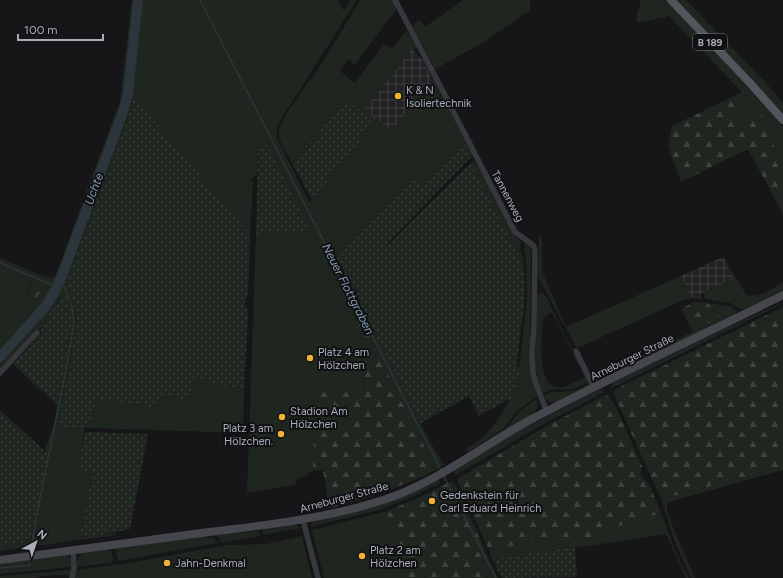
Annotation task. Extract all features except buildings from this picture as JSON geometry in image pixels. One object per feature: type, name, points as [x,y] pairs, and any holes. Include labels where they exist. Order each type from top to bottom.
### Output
[{"type":"main road","name":"B 189","points":[[671,0],[755,88],[783,120]]},
{"type":"main road","name":"Arneburger Straße","points":[[0,560],[303,520],[383,500],[413,488],[447,471],[502,436],[546,412],[783,295]]},
{"type":"street","name":"Tannenweg","points":[[395,0],[515,232],[533,245],[535,250],[532,354],[533,373],[536,387],[546,412]]},
{"type":"street","points":[[0,373],[38,333]]},
{"type":"street","points":[[576,350],[594,388]]},
{"type":"street","points":[[303,520],[318,578]]},
{"type":"street","points":[[72,578],[74,568],[73,550]]},
{"type":"shaded area","name":"K & N Isoliertechnik","points":[[412,49],[423,60],[433,81],[391,131],[364,110]]},
{"type":"shaded area","points":[[723,257],[734,279],[691,298],[681,276]]},
{"type":"green space","points":[[132,0],[136,0],[125,96],[100,167],[104,167],[130,97],[140,0],[338,0],[344,11],[351,0],[357,0],[283,116],[278,127],[277,138],[309,202],[377,120],[391,131],[433,81],[432,79],[434,80],[441,97],[443,97],[474,155],[472,156],[465,143],[422,186],[413,178],[337,258],[431,443],[444,465],[436,470],[362,321],[346,301],[360,327],[365,393],[315,392],[313,469],[305,476],[296,480],[295,485],[247,493],[256,235],[310,230],[258,157],[257,174],[251,180],[253,183],[250,235],[133,98],[127,121],[66,284],[73,302],[76,321],[73,346],[58,427],[85,428],[77,469],[93,472],[80,537],[116,533],[116,535],[0,551],[0,546],[31,541],[49,455],[44,451],[54,424],[57,405],[63,292],[39,331],[36,331],[0,371],[0,258],[38,274],[52,278],[56,274],[120,101]],"holes":[[[34,279],[41,290],[33,301],[26,293]]]},
{"type":"green space","points":[[360,0],[393,0],[397,8],[355,65],[348,59],[340,71],[355,83],[384,44],[392,49],[407,30],[417,47],[413,51],[411,50],[362,113],[346,98],[312,142],[308,142],[292,163],[280,140],[279,132],[281,125],[290,108],[320,66]]},
{"type":"green space","points":[[463,0],[530,0],[530,10],[483,43],[435,69],[412,26],[419,20],[425,27]]},
{"type":"green space","points":[[641,0],[666,0],[769,109],[783,127],[783,164],[773,144],[774,139],[772,129],[759,112],[750,121],[742,121],[738,117],[734,99],[732,97],[742,92],[669,16],[637,22],[636,19]]},
{"type":"green space","points":[[675,0],[686,0],[768,85],[783,103],[783,115],[745,72]]},
{"type":"green space","points":[[133,97],[250,235],[248,294],[244,306],[247,308],[248,317],[244,391],[194,378],[187,399],[164,394],[154,407],[96,399],[90,428],[58,428],[76,321],[73,302],[66,284],[127,121]]},
{"type":"green space","points":[[732,97],[737,104],[738,117],[742,121],[750,121],[759,112],[772,129],[774,135],[773,144],[783,164],[783,214],[748,149],[681,182],[668,146],[672,126]]},
{"type":"green space","points":[[345,98],[362,113],[364,110],[377,120],[312,199],[292,163],[309,142],[312,142]]},
{"type":"green space","points":[[465,143],[472,156],[388,242],[388,244],[471,163],[521,260],[524,300],[517,367],[521,368],[511,398],[479,416],[469,396],[421,423],[337,258],[413,177],[422,186]]},
{"type":"green space","points":[[267,145],[310,231],[256,235],[259,148]]},
{"type":"green space","points":[[473,161],[479,165],[514,235],[521,242],[520,249],[524,266],[525,302],[521,324],[523,270],[521,260],[471,163]]},
{"type":"green space","points":[[539,235],[542,236],[542,271],[566,327],[681,276],[691,298],[577,348],[538,278]]},
{"type":"green space","points":[[525,243],[531,247],[530,348],[532,376],[537,397],[519,409],[503,429],[468,452],[465,448],[474,444],[484,436],[501,415],[514,390],[521,368],[519,368],[527,298],[526,262],[524,249]]},
{"type":"green space","points":[[723,256],[747,295],[752,296],[761,294],[783,283],[783,290],[744,310],[730,303],[705,299],[704,293],[734,279]]},
{"type":"green space","points":[[34,279],[43,281],[43,287],[33,301],[29,300],[26,296]]},
{"type":"green space","points":[[64,291],[70,306],[72,318],[61,389],[57,405],[13,364],[41,333],[41,328]]},
{"type":"green space","points":[[542,292],[547,298],[573,351],[552,312],[543,318],[541,347],[543,371],[547,380],[553,386],[562,387],[585,377],[573,354],[575,353],[589,382],[573,389],[551,390],[541,394],[535,366],[537,298]]},
{"type":"green space","points":[[702,294],[702,299],[691,298]]},
{"type":"green space","points":[[347,297],[351,299],[436,470],[384,492],[329,508],[323,470],[310,471],[313,468],[315,392],[365,392],[360,327],[346,301]]},
{"type":"green space","points":[[694,302],[708,303],[720,318],[693,331],[681,309]]},
{"type":"green space","points":[[783,302],[610,389],[612,383],[689,345]]},
{"type":"green space","points":[[708,303],[732,307],[737,311],[736,314],[596,383],[592,380],[585,366],[586,365],[594,380],[720,318]]},
{"type":"green space","points":[[783,307],[783,467],[661,499],[615,397],[613,392],[614,390]]},
{"type":"green space","points":[[194,377],[244,391],[243,433],[90,428],[96,399],[154,407],[164,394]]},
{"type":"green space","points":[[589,384],[588,388],[557,403],[549,402],[542,396],[552,392],[574,391]]},
{"type":"green space","points":[[601,389],[606,391],[533,430],[456,475],[453,471],[512,434]]},
{"type":"green space","points":[[607,394],[616,407],[642,466],[640,474],[650,486],[661,513],[607,530],[587,539],[567,537],[489,550],[457,479],[543,428]]},
{"type":"green space","points":[[537,399],[538,405],[532,415],[504,431],[521,410]]},
{"type":"green space","points":[[0,410],[49,455],[31,541],[0,546]]},
{"type":"green space","points":[[85,432],[148,434],[130,529],[80,537],[93,472],[77,469]]},
{"type":"green space","points":[[783,467],[783,470],[669,502],[667,505],[667,511],[695,578],[691,578],[674,540],[661,499]]},
{"type":"green space","points":[[439,479],[440,483],[412,497],[379,510],[309,527],[313,522],[333,517],[432,483]]},
{"type":"green space","points":[[452,481],[457,487],[485,550],[478,550],[492,578],[403,578],[387,511],[416,499]]},
{"type":"green space","name":"Platz 2 am Hölzchen","points":[[387,511],[403,578],[324,578],[312,530]]},
{"type":"green space","points":[[661,513],[677,555],[689,578],[686,578],[666,534],[492,559],[489,550],[567,537],[574,539],[586,539],[608,530]]},
{"type":"green space","points":[[294,525],[302,528],[264,535],[262,530]]},
{"type":"green space","points":[[259,531],[260,536],[222,543],[216,535]]},
{"type":"green space","points":[[206,536],[207,538],[213,537],[219,543],[118,561],[116,551],[118,548]]},
{"type":"green space","points":[[302,536],[312,578],[74,578],[77,570],[129,563],[227,545],[266,544]]},
{"type":"green space","points":[[571,547],[575,548],[577,577],[502,578],[492,559]]},
{"type":"green space","points":[[108,549],[112,552],[113,562],[77,567],[77,559],[83,552]]},
{"type":"green space","points":[[478,550],[485,550],[498,578],[492,578]]},
{"type":"green space","points":[[66,554],[71,559],[72,567],[0,574],[0,563]]},
{"type":"green space","points":[[71,570],[70,576],[53,575],[32,578],[0,578],[0,576]]},
{"type":"waterway","name":"Uchte","points":[[0,357],[45,307],[55,291],[63,273],[124,109],[128,93],[138,0]]},
{"type":"waterway","name":"Neuer Flottgraben","points":[[200,0],[441,470]]},
{"type":"waterway","points":[[0,263],[57,287]]},
{"type":"waterway","points":[[32,543],[74,322],[72,307],[61,279]]},
{"type":"waterway","name":"Neuer Flottgraben","points":[[443,475],[496,578]]},
{"type":"waterway","points":[[0,568],[30,565],[30,562]]},
{"type":"place","name":"K & N Isoliertechnik","points":[[398,96]]},
{"type":"place","name":"Platz 4 am Hölzchen","points":[[310,358]]},
{"type":"place","name":"Stadion Am Hölzchen","points":[[282,417]]},
{"type":"place","name":"Platz 3 am Hölzchen.","points":[[281,434]]},
{"type":"place","name":"Gedenkstein für Carl Eduard Heinrich","points":[[432,501]]},
{"type":"place","name":"Platz 2 am Hölzchen","points":[[362,556]]},
{"type":"place","name":"Jahn-Denkmal","points":[[167,563]]}]
